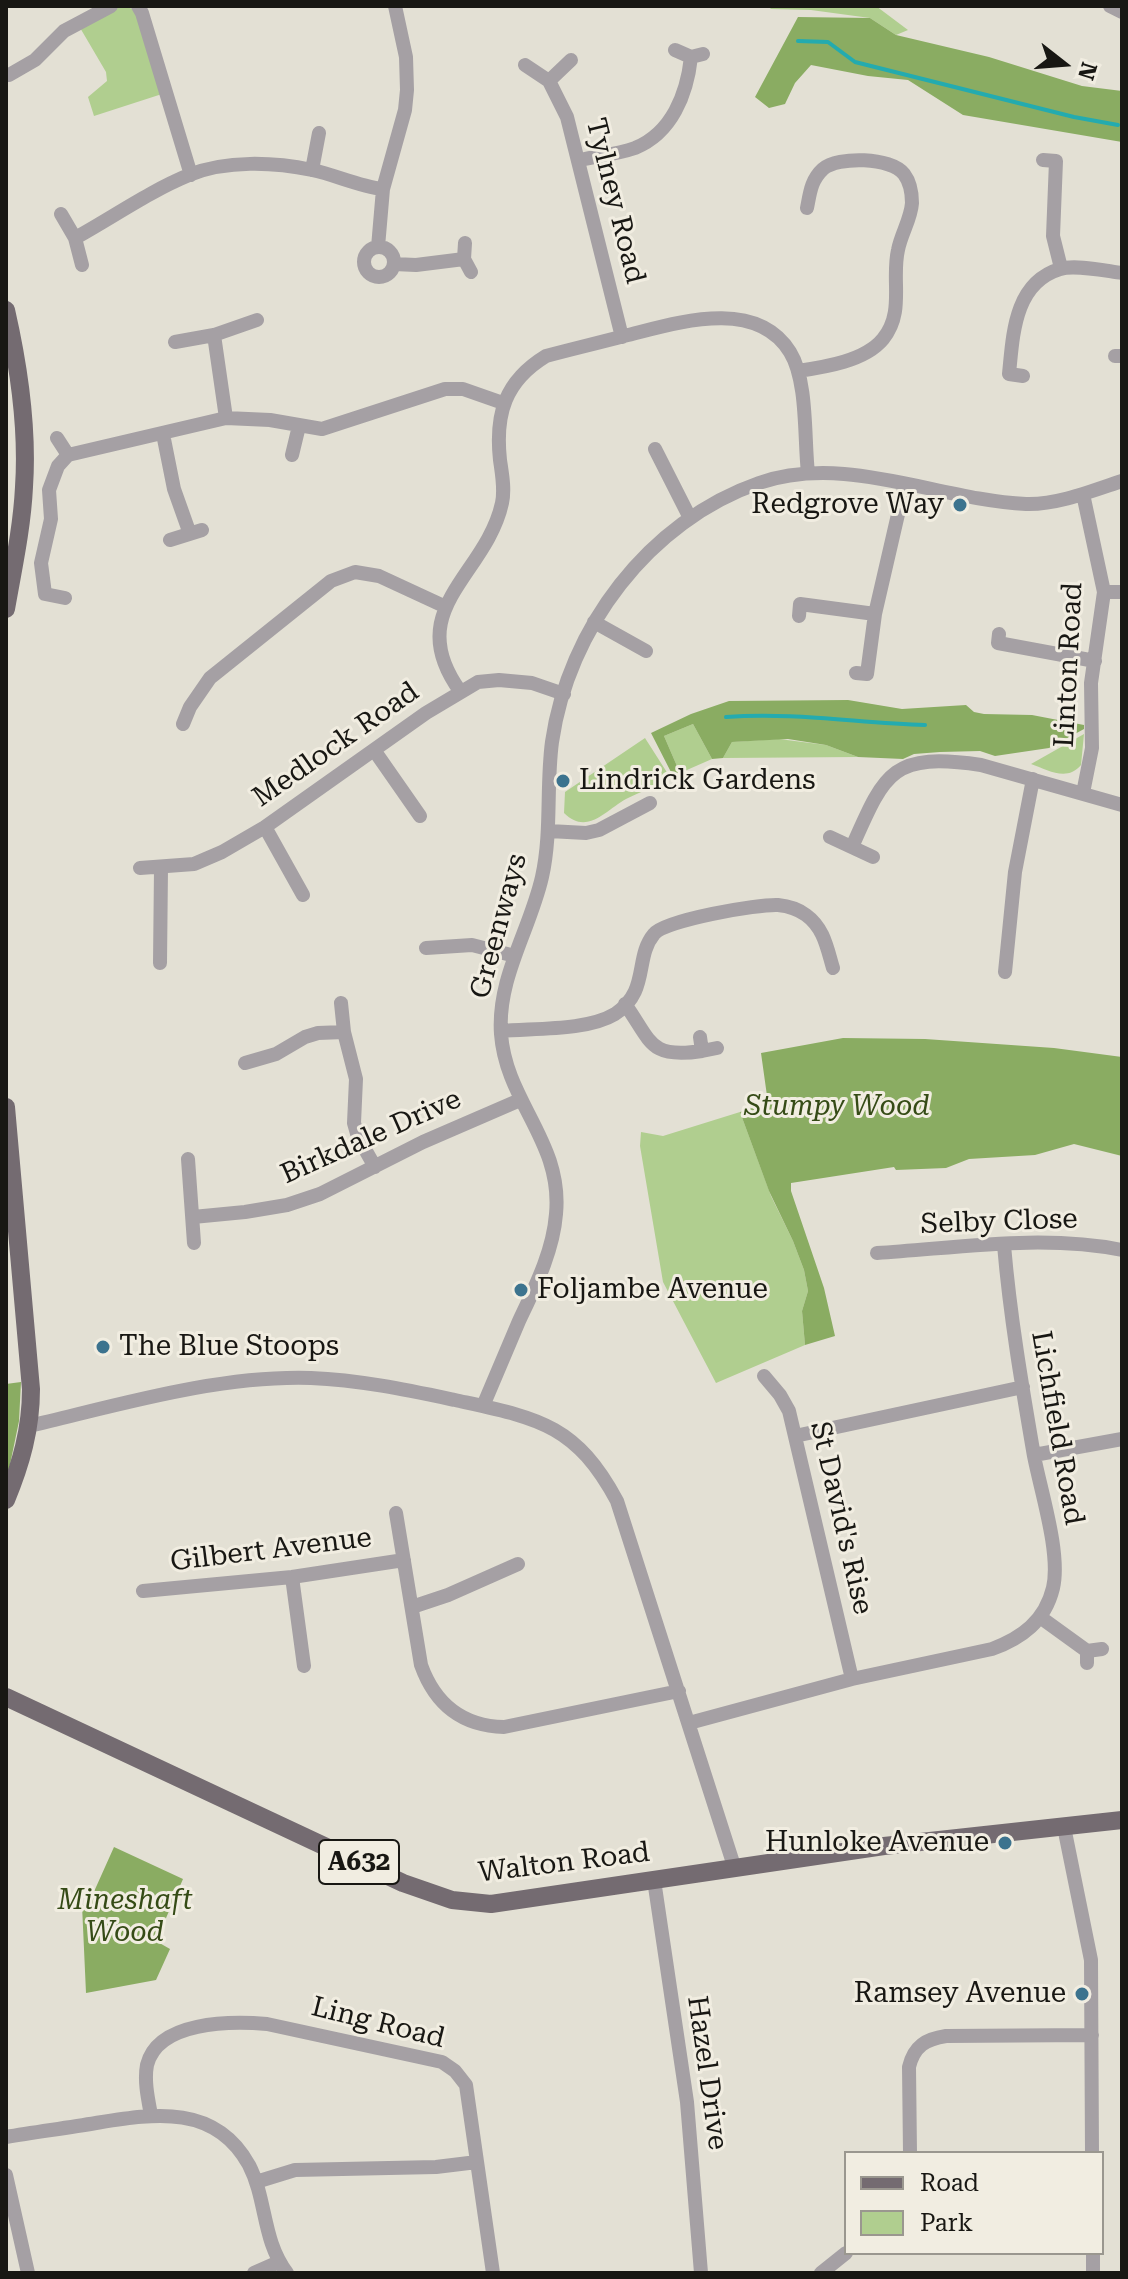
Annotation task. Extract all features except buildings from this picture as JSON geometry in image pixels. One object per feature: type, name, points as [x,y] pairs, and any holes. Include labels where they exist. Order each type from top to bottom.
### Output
[{"type":"main road","points":[[6,310],[14,344],[25,432],[24,488],[6,609]]},
{"type":"main road","points":[[6,1107],[31,1375],[29,1426],[23,1455],[6,1500]]},
{"type":"main road","name":"Walton Road","points":[[6,1697],[403,1883],[472,1904],[502,1903],[884,1846],[1122,1820]]},
{"type":"street","points":[[9,75],[35,60],[64,31],[111,6]]},
{"type":"street","points":[[138,6],[168,84],[191,175]]},
{"type":"street","points":[[378,247],[383,189],[405,110],[407,90],[406,57],[395,6]]},
{"type":"street","points":[[1110,6],[1122,12]]},
{"type":"street","points":[[580,160],[632,149],[660,133],[673,117],[697,56],[675,50]]},
{"type":"street","points":[[549,81],[571,60]]},
{"type":"street","name":"Tylney Road","points":[[525,65],[549,81],[567,117],[622,337]]},
{"type":"street","points":[[312,170],[319,133]]},
{"type":"street","points":[[1043,160],[1056,161],[1053,236],[1061,268]]},
{"type":"street","points":[[798,371],[884,348],[884,338],[894,317],[898,297],[894,270],[912,205],[911,187],[903,172],[892,164],[880,161],[839,162],[826,166],[812,181],[807,208]]},
{"type":"street","points":[[75,238],[191,175],[248,164],[312,170],[365,187],[383,189]]},
{"type":"street","points":[[61,214],[75,238],[82,265]]},
{"type":"street","points":[[394,264],[467,265],[465,243]]},
{"type":"street","points":[[378,247],[390,252],[394,264],[386,276],[379,278],[368,273],[364,267],[366,253],[378,247]]},
{"type":"street","points":[[1023,376],[1009,374],[1015,320],[1036,281],[1061,268],[1122,273]]},
{"type":"street","points":[[460,691],[441,657],[439,632],[446,607],[496,520],[503,502],[498,430],[503,403],[530,366],[546,356],[683,321],[726,319],[756,325],[778,338],[790,352],[798,371],[808,473]]},
{"type":"street","points":[[175,342],[214,335],[257,320]]},
{"type":"street","points":[[214,335],[226,418]]},
{"type":"street","points":[[45,594],[41,563],[51,519],[49,490],[58,466],[68,455],[226,418],[270,420],[322,429],[445,389],[463,389],[503,403]]},
{"type":"street","points":[[292,455],[299,426]]},
{"type":"street","points":[[163,434],[174,489],[196,532],[170,540]]},
{"type":"street","points":[[57,438],[68,455]]},
{"type":"street","points":[[655,449],[690,518]]},
{"type":"street","name":"Greenways","points":[[483,1406],[543,1267],[557,1210],[556,1184],[548,1153],[537,1126],[510,1080],[503,1055],[501,1006],[539,888],[549,831],[553,740],[564,694],[578,651],[619,585],[648,553],[690,518],[760,482],[808,473],[833,473],[977,499],[1030,504],[1083,494],[1122,481]]},
{"type":"street","points":[[856,673],[867,674],[875,614],[905,484]]},
{"type":"street","name":"Linton Road","points":[[1083,494],[1104,592],[1091,683],[1092,748],[1083,793]]},
{"type":"street","points":[[183,724],[183,704],[210,678],[331,581],[355,572],[379,576],[446,607]]},
{"type":"street","points":[[1104,592],[1122,592]]},
{"type":"street","points":[[45,594],[65,598]]},
{"type":"street","points":[[33,604],[45,594]]},
{"type":"street","points":[[799,616],[800,604],[875,614]]},
{"type":"street","points":[[594,622],[646,651]]},
{"type":"street","points":[[999,634],[998,643],[1095,661]]},
{"type":"street","name":"Medlock Road","points":[[140,868],[161,869],[208,859],[265,827],[460,691],[478,682],[532,683],[564,694]]},
{"type":"street","points":[[374,750],[413,814]]},
{"type":"street","points":[[852,847],[875,795],[886,780],[918,762],[958,762],[1033,779],[1122,805]]},
{"type":"street","points":[[1005,972],[1015,872],[1033,779]]},
{"type":"street","points":[[549,831],[586,833],[599,830],[650,803]]},
{"type":"street","points":[[265,827],[297,892]]},
{"type":"street","points":[[830,837],[873,857]]},
{"type":"street","points":[[160,963],[168,941],[161,869]]},
{"type":"street","points":[[501,1031],[596,1022],[616,1013],[637,991],[645,951],[654,934],[667,924],[702,910],[772,905],[794,908],[818,927],[819,948],[833,968]]},
{"type":"street","points":[[426,948],[444,953],[472,945],[515,956]]},
{"type":"street","points":[[341,1003],[344,1032],[356,1079],[354,1123],[358,1137],[375,1167]]},
{"type":"street","points":[[625,1004],[652,1045],[662,1051],[681,1054],[701,1044],[717,1048]]},
{"type":"street","points":[[245,1063],[276,1054],[305,1037],[344,1032]]},
{"type":"street","name":"Birkdale Drive","points":[[193,1217],[287,1205],[320,1194],[423,1142],[520,1100]]},
{"type":"street","points":[[188,1159],[194,1243]]},
{"type":"street","name":"Selby Close","points":[[877,1253],[1065,1242],[1122,1250]]},
{"type":"street","name":"Lichfield Road","points":[[689,1723],[852,1679],[992,1649],[1013,1642],[1040,1617],[1048,1603],[1055,1572],[1009,1299],[1004,1245]]},
{"type":"street","name":"St David's Rise","points":[[764,1376],[789,1411],[852,1679]]},
{"type":"street","points":[[29,1426],[215,1384],[279,1379],[359,1382],[483,1406],[540,1422],[561,1432],[578,1444],[601,1472],[617,1501],[734,1866]]},
{"type":"street","points":[[795,1436],[1023,1387]]},
{"type":"street","points":[[1034,1455],[1122,1439]]},
{"type":"street","points":[[396,1513],[421,1665],[429,1686],[449,1710],[472,1722],[504,1727],[679,1691]]},
{"type":"street","name":"Gilbert Avenue","points":[[143,1591],[292,1577],[404,1560]]},
{"type":"street","points":[[412,1607],[448,1595],[518,1564]]},
{"type":"street","points":[[292,1577],[304,1666]]},
{"type":"street","points":[[1040,1617],[1092,1654]]},
{"type":"street","points":[[1064,1827],[1091,1960],[1092,2151]]},
{"type":"street","name":"Hazel Drive","points":[[654,1880],[687,2102],[701,2273]]},
{"type":"street","name":"Ling Road","points":[[151,2115],[146,2083],[151,2055],[165,2039],[188,2029],[243,2022],[267,2024],[442,2062],[455,2071],[466,2085],[493,2273]]},
{"type":"street","points":[[910,2151],[909,2067],[918,2047],[932,2038],[1092,2035]]},
{"type":"street","points":[[6,2137],[151,2115],[193,2119],[224,2137],[249,2165],[256,2182],[270,2244],[283,2268],[254,2273]]},
{"type":"street","points":[[256,2182],[295,2170],[436,2167],[477,2162]]},
{"type":"street","points":[[6,2175],[28,2273]]},
{"type":"street","points":[[821,2273],[844,2255]]},
{"type":"green space","points":[[122,6],[137,10],[162,94],[94,116],[88,97],[107,81],[106,72],[79,26]]},
{"type":"green space","points":[[768,6],[876,6],[908,30],[896,35],[870,18],[811,10],[771,9]]},
{"type":"green space","points":[[798,17],[870,18],[896,35],[989,57],[1082,86],[1122,91],[1122,142],[963,115],[908,80],[811,65],[795,83],[785,104],[769,108],[755,97]]},
{"type":"green space","points":[[848,700],[902,709],[966,705],[974,712],[1032,715],[1084,725],[1084,729],[1049,748],[995,756],[980,751],[914,754],[903,759],[858,757],[826,745],[788,739],[732,742],[723,758],[712,759],[693,724],[664,736],[680,773],[673,776],[651,733],[729,701]]},
{"type":"green space","points":[[693,724],[712,759],[680,773],[664,736]]},
{"type":"green space","points":[[1084,734],[1081,765],[1076,770],[1064,774],[1031,764]]},
{"type":"green space","points":[[645,738],[668,774],[667,778],[588,822],[572,819],[564,813],[565,792]]},
{"type":"green space","points":[[779,739],[826,745],[858,757],[723,758],[732,742]]},
{"type":"green space","name":"Stumpy Wood","points":[[843,1038],[925,1039],[1054,1048],[1122,1057],[1122,1156],[1074,1144],[1035,1155],[969,1159],[946,1168],[896,1170],[894,1167],[791,1183],[824,1288],[835,1336],[805,1345],[802,1311],[808,1291],[804,1270],[769,1191],[740,1112],[768,1103],[761,1053]]},
{"type":"green space","points":[[740,1112],[771,1196],[804,1270],[808,1291],[802,1311],[805,1345],[716,1383],[663,1282],[640,1146],[641,1132],[663,1136]]},
{"type":"green space","points":[[21,1382],[19,1421],[6,1484],[6,1384]]},
{"type":"green space","name":"Mineshaft Wood","points":[[114,1847],[183,1879],[156,1941],[170,1949],[156,1980],[86,1993],[82,1905],[88,1905]]},
{"type":"waterway","points":[[798,41],[828,42],[855,62],[1074,117],[1118,125]]},
{"type":"waterway","points":[[726,717],[801,717],[925,725]]},
{"type":"place","name":"Redgrove Way","points":[[960,505]]},
{"type":"place","name":"Lindrick Gardens","points":[[563,781]]},
{"type":"place","name":"Foljambe Avenue","points":[[521,1290]]},
{"type":"place","name":"The Blue Stoops","points":[[103,1347]]},
{"type":"place","name":"Hunloke Avenue","points":[[1005,1843]]},
{"type":"place","name":"Ramsey Avenue","points":[[1082,1994]]}]
